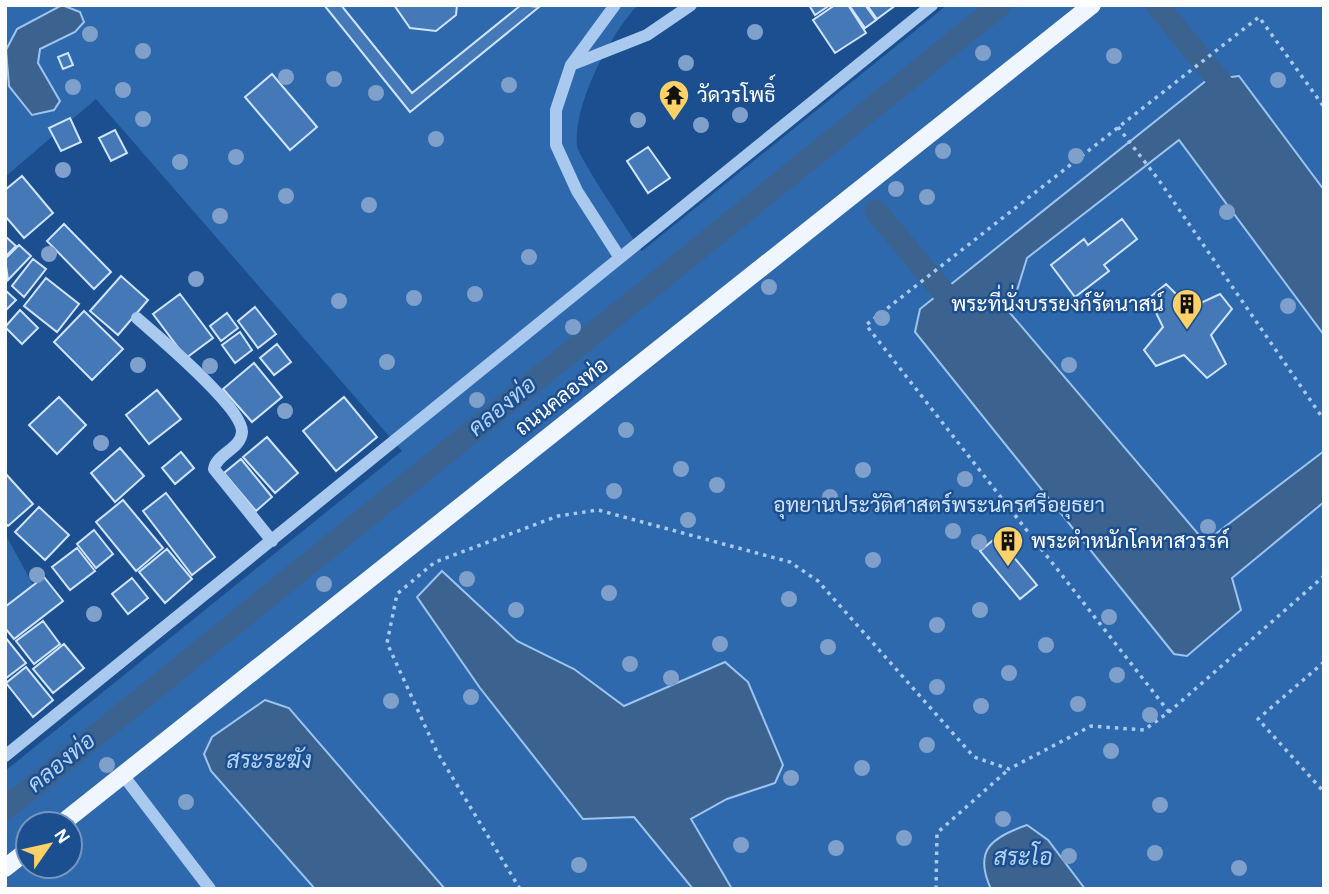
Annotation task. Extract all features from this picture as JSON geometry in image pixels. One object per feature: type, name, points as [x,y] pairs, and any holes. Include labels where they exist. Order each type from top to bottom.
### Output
[{"type":"main road","name":"ถนนคลองท่อ","points":[[79,810],[1092,5]]},
{"type":"street","points":[[615,5],[571,65],[556,110],[556,145],[577,191],[620,258]]},
{"type":"street","points":[[571,65],[647,35],[691,5]]},
{"type":"street","points":[[5,756],[932,5]]},
{"type":"street","points":[[137,318],[209,384],[237,419],[242,430],[240,439],[216,461],[214,469],[272,541]]},
{"type":"street","points":[[123,775],[210,889]]},
{"type":"path","points":[[1169,712],[866,325],[1259,17],[1324,107]]},
{"type":"path","points":[[1118,127],[1158,179],[1324,420]]},
{"type":"path","points":[[520,889],[437,752],[387,643],[397,594],[435,562],[558,516],[598,510],[790,562],[818,582],[974,757],[1009,769]]},
{"type":"path","points":[[936,889],[937,833],[1009,769],[1091,726],[1144,730],[1169,712],[1324,576]]},
{"type":"path","points":[[1324,662],[1258,719],[1324,792]]},
{"type":"green space","name":"อุทยานประวัติศาสตร์พระนครศรีอยุธยา","points":[[5,5],[638,5],[605,52],[587,91],[577,129],[577,146],[596,181],[642,251],[947,5],[1324,5],[1324,889],[5,889],[5,771],[402,451],[96,99],[5,177]]},
{"type":"green space","points":[[8,539],[33,585],[5,607],[5,541]]},
{"type":"water","points":[[62,5],[80,12],[84,22],[75,32],[40,49],[38,63],[60,101],[54,110],[32,115],[9,86],[6,50],[17,29]]},
{"type":"water","points":[[1239,76],[1324,190],[1324,335],[1179,140],[1027,258],[1010,313],[1205,542],[1324,451],[1324,502],[1232,578],[1241,610],[1187,656],[1174,654],[915,332],[920,309],[1207,80]]},
{"type":"water","points":[[442,571],[517,641],[574,669],[624,706],[725,662],[748,682],[783,765],[775,783],[727,799],[691,819],[732,889],[693,889],[634,817],[583,819],[480,688],[417,597]]},
{"type":"water","name":"สระระฆัง","points":[[265,700],[289,708],[445,889],[315,889],[211,771],[204,754],[212,737]]},
{"type":"water","name":"สระโอ","points":[[1027,825],[1048,840],[1085,889],[991,889],[984,864],[989,847],[995,840]]},
{"type":"building","points":[[324,5],[341,5],[412,93],[521,5],[539,7],[410,112]]},
{"type":"building","points":[[394,5],[457,5],[456,15],[436,31],[410,28]]},
{"type":"building","points":[[809,5],[830,5],[815,15]]},
{"type":"building","points":[[835,5],[848,5],[866,33],[835,53],[813,20]]},
{"type":"building","points":[[849,5],[865,5],[876,20],[865,28]]},
{"type":"building","points":[[867,5],[896,5],[877,19]]},
{"type":"building","points":[[68,53],[73,65],[63,69],[58,57]]},
{"type":"building","points":[[272,74],[317,127],[290,150],[245,97]]},
{"type":"building","points":[[70,118],[81,142],[61,151],[49,128]]},
{"type":"building","points":[[115,130],[127,153],[111,161],[99,138]]},
{"type":"building","points":[[648,147],[670,178],[648,193],[627,161]]},
{"type":"building","points":[[22,176],[53,213],[24,238],[5,216],[5,190]]},
{"type":"building","points":[[1122,219],[1137,239],[1104,265],[1109,271],[1075,297],[1051,265],[1084,239],[1088,245]]},
{"type":"building","points":[[64,224],[111,272],[94,289],[47,241]]},
{"type":"building","points":[[5,236],[16,246],[5,257]]},
{"type":"building","points":[[19,245],[31,256],[8,280],[5,259]]},
{"type":"building","points":[[33,259],[46,269],[24,297],[12,286]]},
{"type":"building","points":[[121,276],[148,300],[118,335],[90,311]]},
{"type":"building","points":[[46,278],[79,304],[57,332],[24,306]]},
{"type":"building","name":"พระที่นั่งบรรยงก์รัตนาสน์","points":[[1166,284],[1190,308],[1220,294],[1232,309],[1211,335],[1226,364],[1207,378],[1184,355],[1156,366],[1144,350],[1163,327],[1149,298]]},
{"type":"building","points":[[5,290],[16,300],[5,311]]},
{"type":"building","points":[[180,294],[213,338],[186,358],[153,314]]},
{"type":"building","points":[[255,307],[276,334],[258,348],[238,321]]},
{"type":"building","points":[[20,310],[38,328],[22,344],[5,327]]},
{"type":"building","points":[[84,311],[123,349],[92,380],[54,342]]},
{"type":"building","points":[[227,313],[238,328],[221,341],[210,326]]},
{"type":"building","points":[[240,332],[252,350],[235,363],[222,345]]},
{"type":"building","points":[[277,344],[291,362],[274,375],[260,358]]},
{"type":"building","points":[[254,363],[282,397],[252,422],[223,389]]},
{"type":"building","points":[[157,390],[181,419],[149,444],[126,415]]},
{"type":"building","points":[[59,397],[86,425],[57,454],[29,425]]},
{"type":"building","points":[[344,397],[377,437],[336,471],[303,431]]},
{"type":"building","points":[[267,437],[298,473],[275,493],[243,457]]},
{"type":"building","points":[[120,448],[144,476],[115,502],[91,473]]},
{"type":"building","points":[[181,452],[194,468],[175,484],[162,468]]},
{"type":"building","points":[[241,459],[272,497],[256,511],[224,473]]},
{"type":"building","points":[[5,473],[33,504],[8,526],[5,523]]},
{"type":"building","points":[[166,493],[215,557],[192,575],[143,511]]},
{"type":"building","points":[[123,500],[163,548],[136,571],[96,522]]},
{"type":"building","points":[[39,507],[69,535],[45,560],[15,532]]},
{"type":"building","points":[[94,530],[113,554],[96,568],[77,544]]},
{"type":"building","name":"พระตำหนักโคหาสวรรค์","points":[[997,537],[1037,585],[1020,599],[980,551]]},
{"type":"building","points":[[77,548],[95,571],[70,590],[52,567]]},
{"type":"building","points":[[167,549],[192,579],[165,603],[139,572]]},
{"type":"building","points":[[44,577],[63,601],[14,639],[5,628],[5,607]]},
{"type":"building","points":[[132,578],[148,598],[128,614],[112,594]]},
{"type":"building","points":[[43,621],[60,644],[34,664],[16,641]]},
{"type":"building","points":[[5,637],[26,663],[5,679]]},
{"type":"building","points":[[64,644],[84,668],[53,693],[33,669]]},
{"type":"building","points":[[26,667],[53,700],[33,717],[6,683]]},
{"type":"waterway","name":"คลองท่อ","points":[[5,809],[1000,5]]},
{"type":"waterway","points":[[1157,5],[1230,94]]},
{"type":"waterway","points":[[876,211],[959,311]]},
{"type":"place","name":"วัดวรโพธิ์","points":[[674,122]]},
{"type":"place","name":"พระที่นั่งบรรยงก์รัตนาสน์","points":[[1187,331]]},
{"type":"place","name":"พระตำหนักโคหาสวรรค์","points":[[1008,568]]}]
